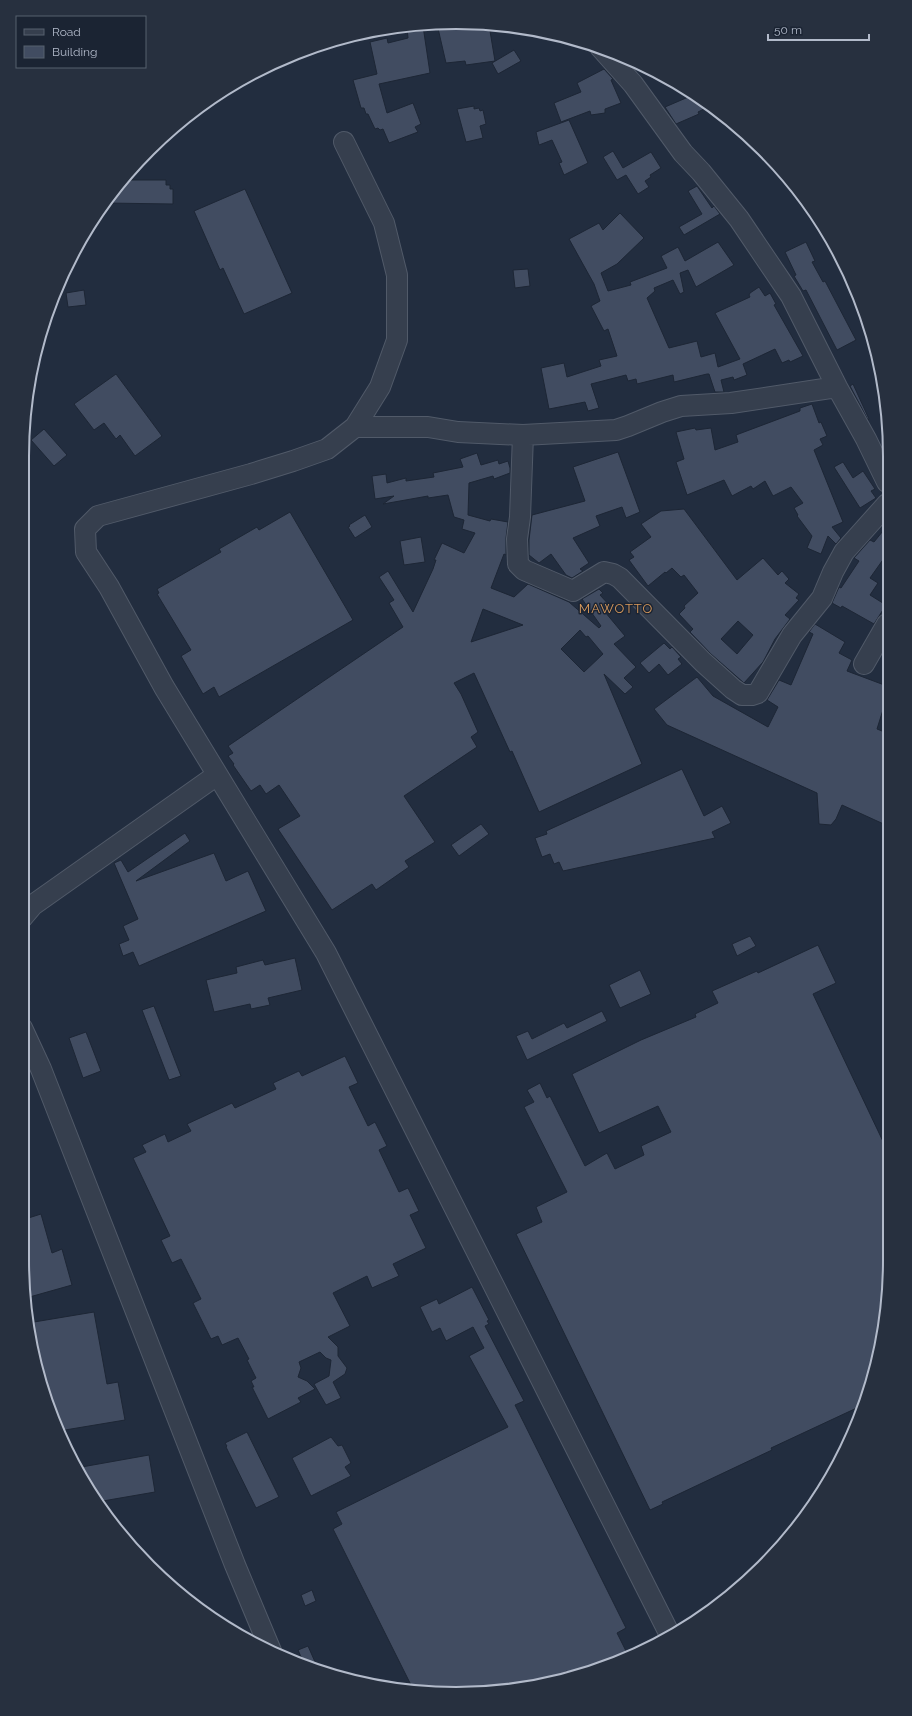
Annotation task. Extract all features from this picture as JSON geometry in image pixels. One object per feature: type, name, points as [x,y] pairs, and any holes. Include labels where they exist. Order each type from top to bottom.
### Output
[{"type":"street","points":[[612,59],[633,84],[683,153],[701,172],[739,219],[791,296],[883,474]]},
{"type":"street","points":[[344,142],[384,223],[397,275],[397,340],[380,387],[356,427],[327,449],[251,474],[98,516],[85,529],[86,552],[109,587],[164,687],[326,953],[668,1631]]},
{"type":"street","points":[[356,427],[428,427],[458,432],[523,435],[616,430],[681,406],[731,403],[837,387]]},
{"type":"street","points":[[523,435],[520,517],[517,539],[518,564],[524,570],[573,592],[604,572],[613,574],[620,578],[703,662],[733,689],[742,695],[752,695],[758,693],[792,636],[822,598],[833,572],[844,552],[883,508]]},
{"type":"street","points":[[864,664],[883,631]]},
{"type":"street","points":[[29,910],[33,905],[217,775]]},
{"type":"street","points":[[29,1043],[41,1070],[235,1565],[268,1643]]},
{"type":"building","points":[[424,30],[430,73],[379,84],[387,113],[413,103],[421,124],[415,127],[418,132],[389,143],[383,129],[375,129],[364,108],[361,108],[353,80],[377,74],[370,42],[387,38],[388,43],[408,38],[407,32]]},
{"type":"building","points":[[438,30],[490,31],[495,61],[466,65],[465,61],[446,63]]},
{"type":"building","points":[[514,50],[521,61],[498,74],[492,63]]},
{"type":"building","points":[[604,69],[613,79],[611,80],[621,103],[605,109],[605,113],[591,115],[590,111],[561,122],[554,103],[581,92],[577,83]]},
{"type":"building","points":[[687,97],[704,109],[698,112],[699,114],[676,124],[665,107]]},
{"type":"building","points":[[474,106],[474,109],[479,108],[480,111],[483,110],[486,124],[480,126],[483,138],[466,142],[457,109]]},
{"type":"building","points":[[569,120],[588,163],[564,175],[559,163],[562,162],[552,140],[539,145],[536,132]]},
{"type":"building","points":[[613,151],[623,168],[651,152],[661,168],[650,175],[651,177],[645,181],[649,187],[638,194],[626,175],[617,180],[603,157]]},
{"type":"building","points":[[130,180],[166,180],[166,185],[170,185],[170,189],[173,189],[173,204],[112,203]]},
{"type":"building","points":[[697,186],[712,208],[714,206],[720,214],[684,235],[679,227],[702,214],[688,191]]},
{"type":"building","points":[[245,189],[292,293],[244,314],[223,268],[220,270],[194,211]]},
{"type":"building","points":[[620,213],[644,238],[617,264],[601,273],[608,291],[631,285],[630,282],[667,268],[661,256],[678,247],[685,261],[718,242],[734,265],[696,287],[688,270],[680,273],[684,292],[680,294],[673,280],[654,288],[655,291],[647,298],[669,348],[697,341],[701,357],[715,353],[718,367],[740,359],[715,313],[750,297],[750,293],[759,287],[765,296],[770,293],[776,304],[774,305],[803,356],[790,362],[789,360],[782,363],[775,349],[743,364],[747,375],[734,380],[733,377],[721,380],[724,392],[715,392],[709,374],[674,382],[673,375],[637,384],[636,379],[628,381],[626,375],[591,384],[599,408],[588,411],[585,402],[549,409],[541,368],[564,363],[567,377],[601,366],[599,360],[617,356],[608,329],[604,331],[591,306],[600,301],[594,284],[569,239],[599,223],[603,230]]},
{"type":"building","points":[[806,242],[815,261],[812,262],[823,282],[825,281],[856,340],[837,350],[806,290],[803,291],[794,276],[796,275],[785,252]]},
{"type":"building","points":[[528,269],[530,286],[515,288],[513,270]]},
{"type":"building","points":[[84,290],[86,305],[68,307],[66,293]]},
{"type":"building","points":[[116,374],[162,436],[135,456],[120,435],[116,439],[104,423],[94,430],[74,404]]},
{"type":"building","points":[[853,384],[869,419],[868,420],[850,386]]},
{"type":"building","points":[[812,404],[819,423],[821,422],[827,436],[820,439],[823,445],[814,450],[843,522],[832,527],[841,538],[836,544],[828,536],[821,554],[807,548],[812,536],[797,516],[798,515],[794,508],[803,503],[791,487],[773,496],[765,481],[753,489],[751,486],[732,496],[724,480],[687,495],[676,462],[684,459],[676,432],[695,428],[696,430],[711,428],[715,450],[738,442],[736,435],[800,411],[800,408]]},
{"type":"building","points":[[44,429],[67,455],[54,466],[31,440]]},
{"type":"building","points":[[618,452],[640,512],[626,518],[622,507],[596,516],[600,526],[573,538],[589,563],[580,569],[583,571],[572,578],[566,575],[551,554],[539,563],[529,555],[532,515],[585,501],[573,467]]},
{"type":"building","points":[[477,453],[481,465],[498,460],[499,464],[508,461],[510,468],[510,473],[494,479],[493,476],[469,483],[468,515],[490,521],[491,519],[508,522],[506,555],[504,554],[491,588],[514,597],[528,584],[569,602],[599,628],[601,626],[582,599],[599,589],[603,593],[600,595],[611,607],[605,612],[625,636],[614,644],[636,667],[624,678],[633,687],[625,694],[604,674],[642,764],[539,812],[512,751],[510,752],[474,673],[454,683],[461,694],[478,732],[471,737],[477,747],[404,796],[435,842],[405,861],[409,867],[376,890],[372,884],[332,910],[278,829],[300,816],[279,785],[266,794],[260,785],[251,791],[228,756],[233,753],[228,746],[403,627],[389,603],[394,600],[379,577],[388,571],[413,612],[433,569],[436,560],[434,560],[442,543],[464,553],[475,533],[462,529],[464,520],[454,517],[448,495],[428,498],[428,496],[383,504],[394,496],[375,499],[372,476],[386,474],[387,483],[406,478],[406,481],[434,477],[433,473],[463,467],[460,459]],"holes":[[[483,609],[523,625],[471,642]],[[580,630],[586,637],[588,636],[603,654],[584,672],[561,649]]]},
{"type":"building","points":[[843,462],[853,478],[863,471],[875,489],[871,491],[876,498],[860,508],[834,467]]},
{"type":"building","points":[[684,509],[737,580],[763,558],[778,575],[782,571],[789,579],[785,583],[799,594],[796,598],[799,600],[785,615],[790,619],[775,639],[763,662],[744,683],[711,654],[690,632],[693,629],[679,614],[685,608],[684,606],[698,593],[684,575],[681,577],[672,568],[648,586],[629,560],[634,557],[630,552],[651,537],[641,524],[661,511]],"holes":[[[738,621],[753,635],[737,654],[721,639]]]},
{"type":"building","points":[[290,512],[353,620],[219,697],[214,687],[203,694],[181,656],[191,650],[157,594],[159,593],[157,589],[221,552],[219,549],[257,527],[259,530]]},
{"type":"building","points":[[365,515],[372,527],[355,538],[348,527]]},
{"type":"building","points":[[883,531],[883,560],[870,578],[878,583],[870,595],[883,603],[883,610],[874,624],[842,606],[841,608],[832,603],[839,587],[841,588],[859,561],[854,558],[870,540],[874,542]]},
{"type":"building","points":[[421,537],[425,562],[404,565],[400,541]]},
{"type":"building","points":[[815,624],[845,642],[839,653],[852,660],[847,671],[883,684],[883,710],[877,729],[883,731],[883,824],[842,805],[836,819],[831,825],[819,824],[817,793],[667,725],[654,709],[697,677],[713,696],[768,727],[778,707],[767,700],[779,680],[791,685],[813,634],[809,632]]},
{"type":"building","points":[[664,643],[670,649],[672,647],[681,657],[678,659],[682,664],[668,675],[659,664],[649,673],[640,663]]},
{"type":"building","points":[[682,769],[704,816],[722,806],[731,823],[712,832],[715,838],[563,871],[559,862],[554,864],[550,854],[542,857],[535,838],[547,834],[546,831]]},
{"type":"building","points":[[481,824],[489,834],[459,856],[451,845]]},
{"type":"building","points":[[185,833],[190,841],[136,881],[214,853],[226,881],[248,871],[266,911],[139,966],[133,952],[123,956],[119,944],[129,940],[123,926],[138,919],[114,863],[121,860],[128,872]]},
{"type":"building","points":[[750,936],[756,946],[737,956],[732,944]]},
{"type":"building","points":[[818,945],[836,983],[813,994],[883,1141],[882,1288],[875,1343],[868,1371],[856,1409],[771,1448],[772,1450],[662,1502],[663,1504],[650,1510],[516,1234],[542,1222],[536,1207],[567,1192],[524,1107],[534,1102],[527,1090],[540,1083],[547,1098],[550,1096],[585,1166],[607,1153],[615,1169],[644,1155],[641,1146],[671,1132],[658,1106],[599,1133],[572,1074],[641,1040],[696,1017],[695,1014],[718,1003],[712,991],[757,971],[758,973]]},
{"type":"building","points":[[295,958],[302,990],[268,998],[270,1005],[251,1009],[250,1004],[214,1012],[206,980],[237,973],[236,967],[263,960],[265,965]]},
{"type":"building","points":[[640,970],[651,994],[620,1008],[609,985]]},
{"type":"building","points":[[154,1006],[181,1076],[169,1080],[142,1010]]},
{"type":"building","points":[[602,1011],[607,1021],[527,1060],[516,1036],[528,1031],[532,1039],[564,1023],[567,1028]]},
{"type":"building","points":[[86,1032],[101,1071],[83,1078],[69,1038]]},
{"type":"building","points":[[345,1056],[358,1083],[349,1087],[368,1126],[375,1122],[387,1146],[379,1150],[399,1192],[408,1188],[419,1211],[410,1215],[426,1248],[393,1264],[399,1276],[372,1288],[367,1276],[333,1293],[350,1326],[328,1337],[338,1347],[338,1356],[347,1368],[345,1374],[333,1382],[341,1398],[326,1405],[314,1384],[329,1376],[331,1360],[326,1358],[320,1352],[299,1362],[301,1368],[298,1377],[307,1381],[315,1389],[298,1398],[301,1402],[268,1419],[252,1387],[254,1387],[251,1381],[256,1378],[247,1360],[249,1359],[238,1338],[222,1345],[218,1336],[211,1339],[193,1303],[201,1299],[181,1259],[172,1263],[161,1240],[170,1236],[133,1158],[146,1152],[142,1145],[165,1134],[168,1142],[191,1131],[187,1124],[232,1103],[235,1108],[276,1089],[273,1083],[299,1071],[302,1076]]},
{"type":"building","points":[[41,1214],[52,1253],[62,1249],[72,1285],[31,1297],[29,1218]]},
{"type":"building","points":[[472,1287],[489,1320],[487,1321],[489,1324],[485,1326],[524,1401],[515,1405],[626,1628],[617,1633],[626,1651],[593,1664],[539,1679],[484,1686],[456,1687],[411,1684],[333,1529],[342,1524],[336,1512],[508,1427],[469,1356],[484,1348],[473,1327],[446,1341],[440,1328],[432,1332],[420,1307],[437,1299],[439,1304]]},
{"type":"building","points":[[94,1312],[107,1384],[118,1382],[125,1420],[65,1430],[44,1371],[34,1322]]},
{"type":"building","points":[[247,1432],[279,1497],[256,1508],[225,1443]]},
{"type":"building","points":[[331,1437],[338,1446],[342,1445],[351,1463],[345,1467],[351,1476],[311,1496],[292,1458]]},
{"type":"building","points":[[149,1455],[155,1492],[104,1501],[82,1467]]},
{"type":"building","points":[[312,1590],[316,1601],[305,1606],[301,1595]]},
{"type":"building","points":[[308,1646],[315,1663],[301,1657],[298,1650]]},
{"type":"district","name":"MAWOTTO","points":[[616,608]]}]
